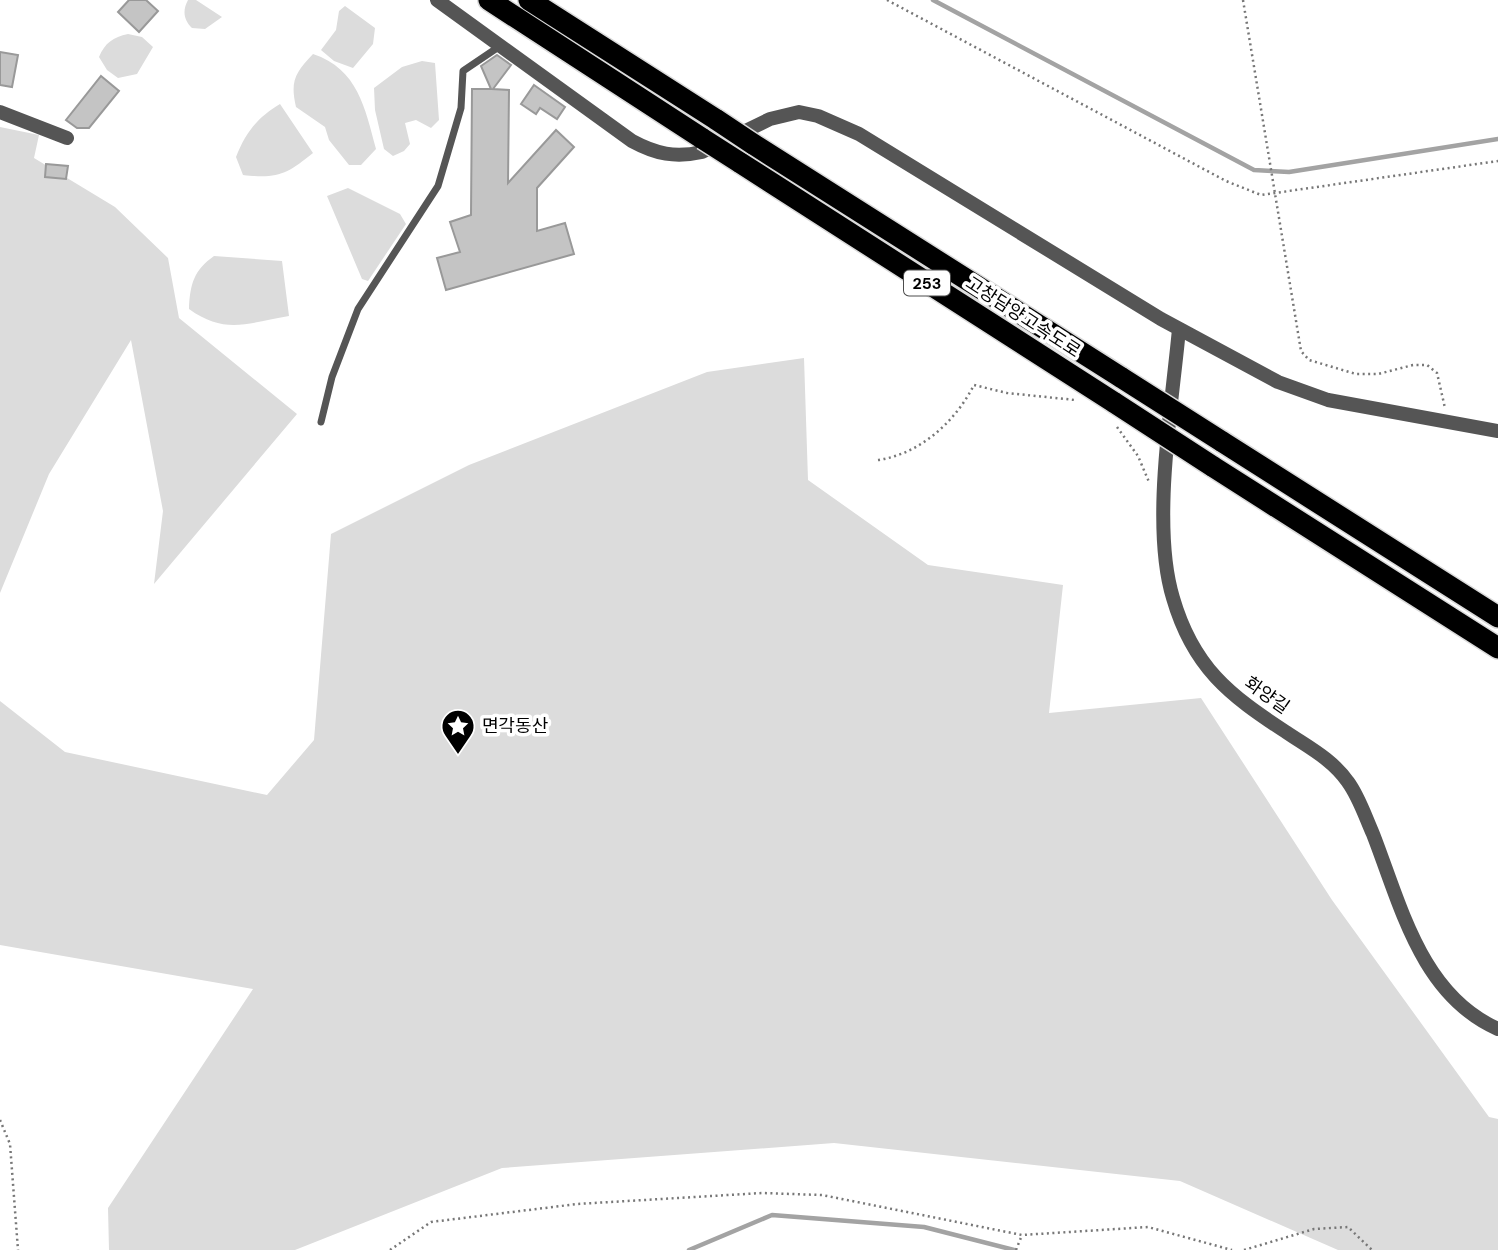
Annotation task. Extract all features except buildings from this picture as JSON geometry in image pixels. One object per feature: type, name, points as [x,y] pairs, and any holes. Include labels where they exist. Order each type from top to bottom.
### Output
[{"type":"highway","name":"고창담양고속도로","points":[[489,0],[739,162],[1114,412],[1212,466],[1498,648]]},
{"type":"highway","name":"고창담양고속도로","points":[[529,0],[1498,617]]},
{"type":"street","points":[[437,0],[632,141],[665,155],[702,152],[786,114],[818,116],[859,134],[1179,329],[1278,383],[1305,393],[1445,423],[1498,430]]},
{"type":"street","points":[[0,112],[67,138]]},
{"type":"street","name":"화양길","points":[[1179,329],[1164,505],[1164,546],[1170,587],[1178,614],[1204,663],[1229,693],[1322,756],[1348,781],[1362,808],[1422,957],[1449,994],[1485,1024],[1498,1029]]},
{"type":"lane","points":[[321,422],[332,377],[358,309],[438,186],[461,108],[463,71],[500,46]]},
{"type":"path","points":[[887,0],[1226,181],[1254,193],[1276,194],[1498,161]]},
{"type":"path","points":[[1243,0],[1286,269],[1303,355],[1323,365],[1363,375],[1420,364],[1430,366],[1439,380],[1445,423]]},
{"type":"path","points":[[878,460],[902,457],[919,446],[963,406],[974,385],[1007,393],[1077,400]]},
{"type":"path","points":[[1114,412],[1164,505]]},
{"type":"path","points":[[0,1120],[10,1144],[18,1250]]},
{"type":"path","points":[[390,1250],[431,1222],[577,1204],[761,1193],[822,1195],[1022,1235],[1148,1227],[1232,1250]]},
{"type":"path","points":[[1244,1250],[1314,1229],[1348,1227],[1372,1250]]},
{"type":"path","points":[[1016,1250],[1022,1235]]},
{"type":"shaded area","points":[[188,0],[196,0],[222,17],[205,29],[192,28],[185,15]]},
{"type":"shaded area","points":[[345,6],[375,28],[373,44],[353,68],[334,61],[321,50],[336,30],[339,11]]},
{"type":"shaded area","points":[[128,34],[142,37],[153,47],[137,74],[118,78],[107,70],[99,57],[110,41]]},
{"type":"shaded area","points":[[313,54],[340,69],[350,80],[363,105],[376,149],[361,165],[349,165],[329,140],[325,127],[296,107],[294,84],[302,67]]},
{"type":"shaded area","points":[[422,61],[435,63],[439,120],[431,128],[416,120],[405,123],[410,144],[404,151],[393,156],[384,149],[375,110],[374,88],[402,67]]},
{"type":"shaded area","points":[[280,104],[313,153],[281,173],[265,176],[243,175],[236,157],[244,140],[259,120]]},
{"type":"shaded area","points":[[0,127],[39,135],[34,158],[115,207],[168,258],[179,318],[297,414],[154,584],[163,511],[131,340],[49,474],[0,593]]},
{"type":"shaded area","points":[[348,188],[400,214],[406,224],[368,281],[362,279],[327,196]]},
{"type":"shaded area","points":[[214,256],[282,261],[289,316],[237,325],[214,322],[189,309],[194,278]]},
{"type":"shaded area","points":[[804,358],[808,480],[928,565],[1063,585],[1049,713],[1201,698],[1332,900],[1489,1117],[1498,1119],[1498,1250],[1338,1250],[1180,1181],[834,1143],[502,1168],[295,1250],[109,1250],[108,1208],[253,989],[0,945],[0,701],[65,752],[267,795],[314,740],[331,534],[469,465],[707,372]]},
{"type":"waterway","points":[[933,0],[1254,170],[1289,172],[1498,139]]},
{"type":"waterway","points":[[689,1250],[772,1215],[924,1227],[1014,1250]]},
{"type":"place","name":"면각동산","points":[[458,756]]}]
